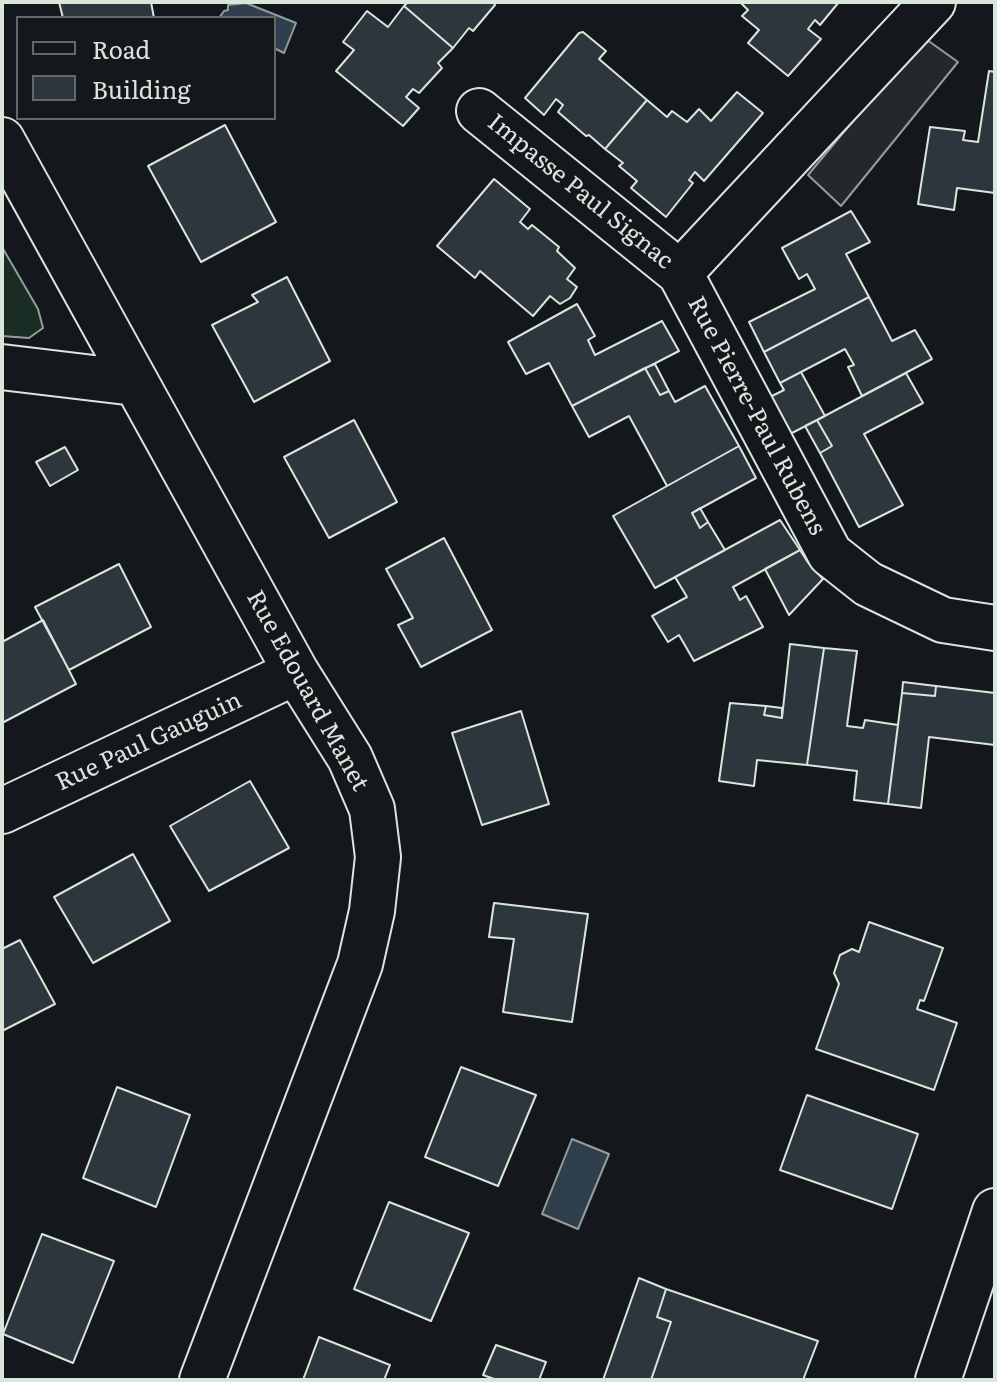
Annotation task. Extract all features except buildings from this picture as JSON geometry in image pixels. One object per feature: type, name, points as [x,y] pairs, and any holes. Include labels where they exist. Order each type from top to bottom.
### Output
[{"type":"street","name":"Rue Pierre-Paul Rubens","points":[[933,2],[680,273],[830,554],[868,584],[943,620],[995,628]]},
{"type":"street","name":"Impasse Paul Signac","points":[[479,111],[680,273]]},
{"type":"street","name":"Rue Edouard Manet","points":[[2,140],[296,672],[350,758],[372,809],[378,857],[360,964],[202,1380]]},
{"type":"street","points":[[2,367],[135,383]]},
{"type":"street","name":"Rue Paul Gauguin","points":[[2,811],[296,672]]},
{"type":"street","points":[[938,1380],[995,1211]]},
{"type":"green space","points":[[2,247],[38,309],[43,328],[29,338],[2,336]]},
{"type":"shaded area","points":[[923,37],[958,62],[841,206],[808,175]]},
{"type":"water","points":[[246,3],[296,23],[284,53],[276,49],[276,16],[220,16],[228,10],[228,5]]},
{"type":"water","points":[[572,1139],[609,1154],[578,1229],[542,1214]]}]
